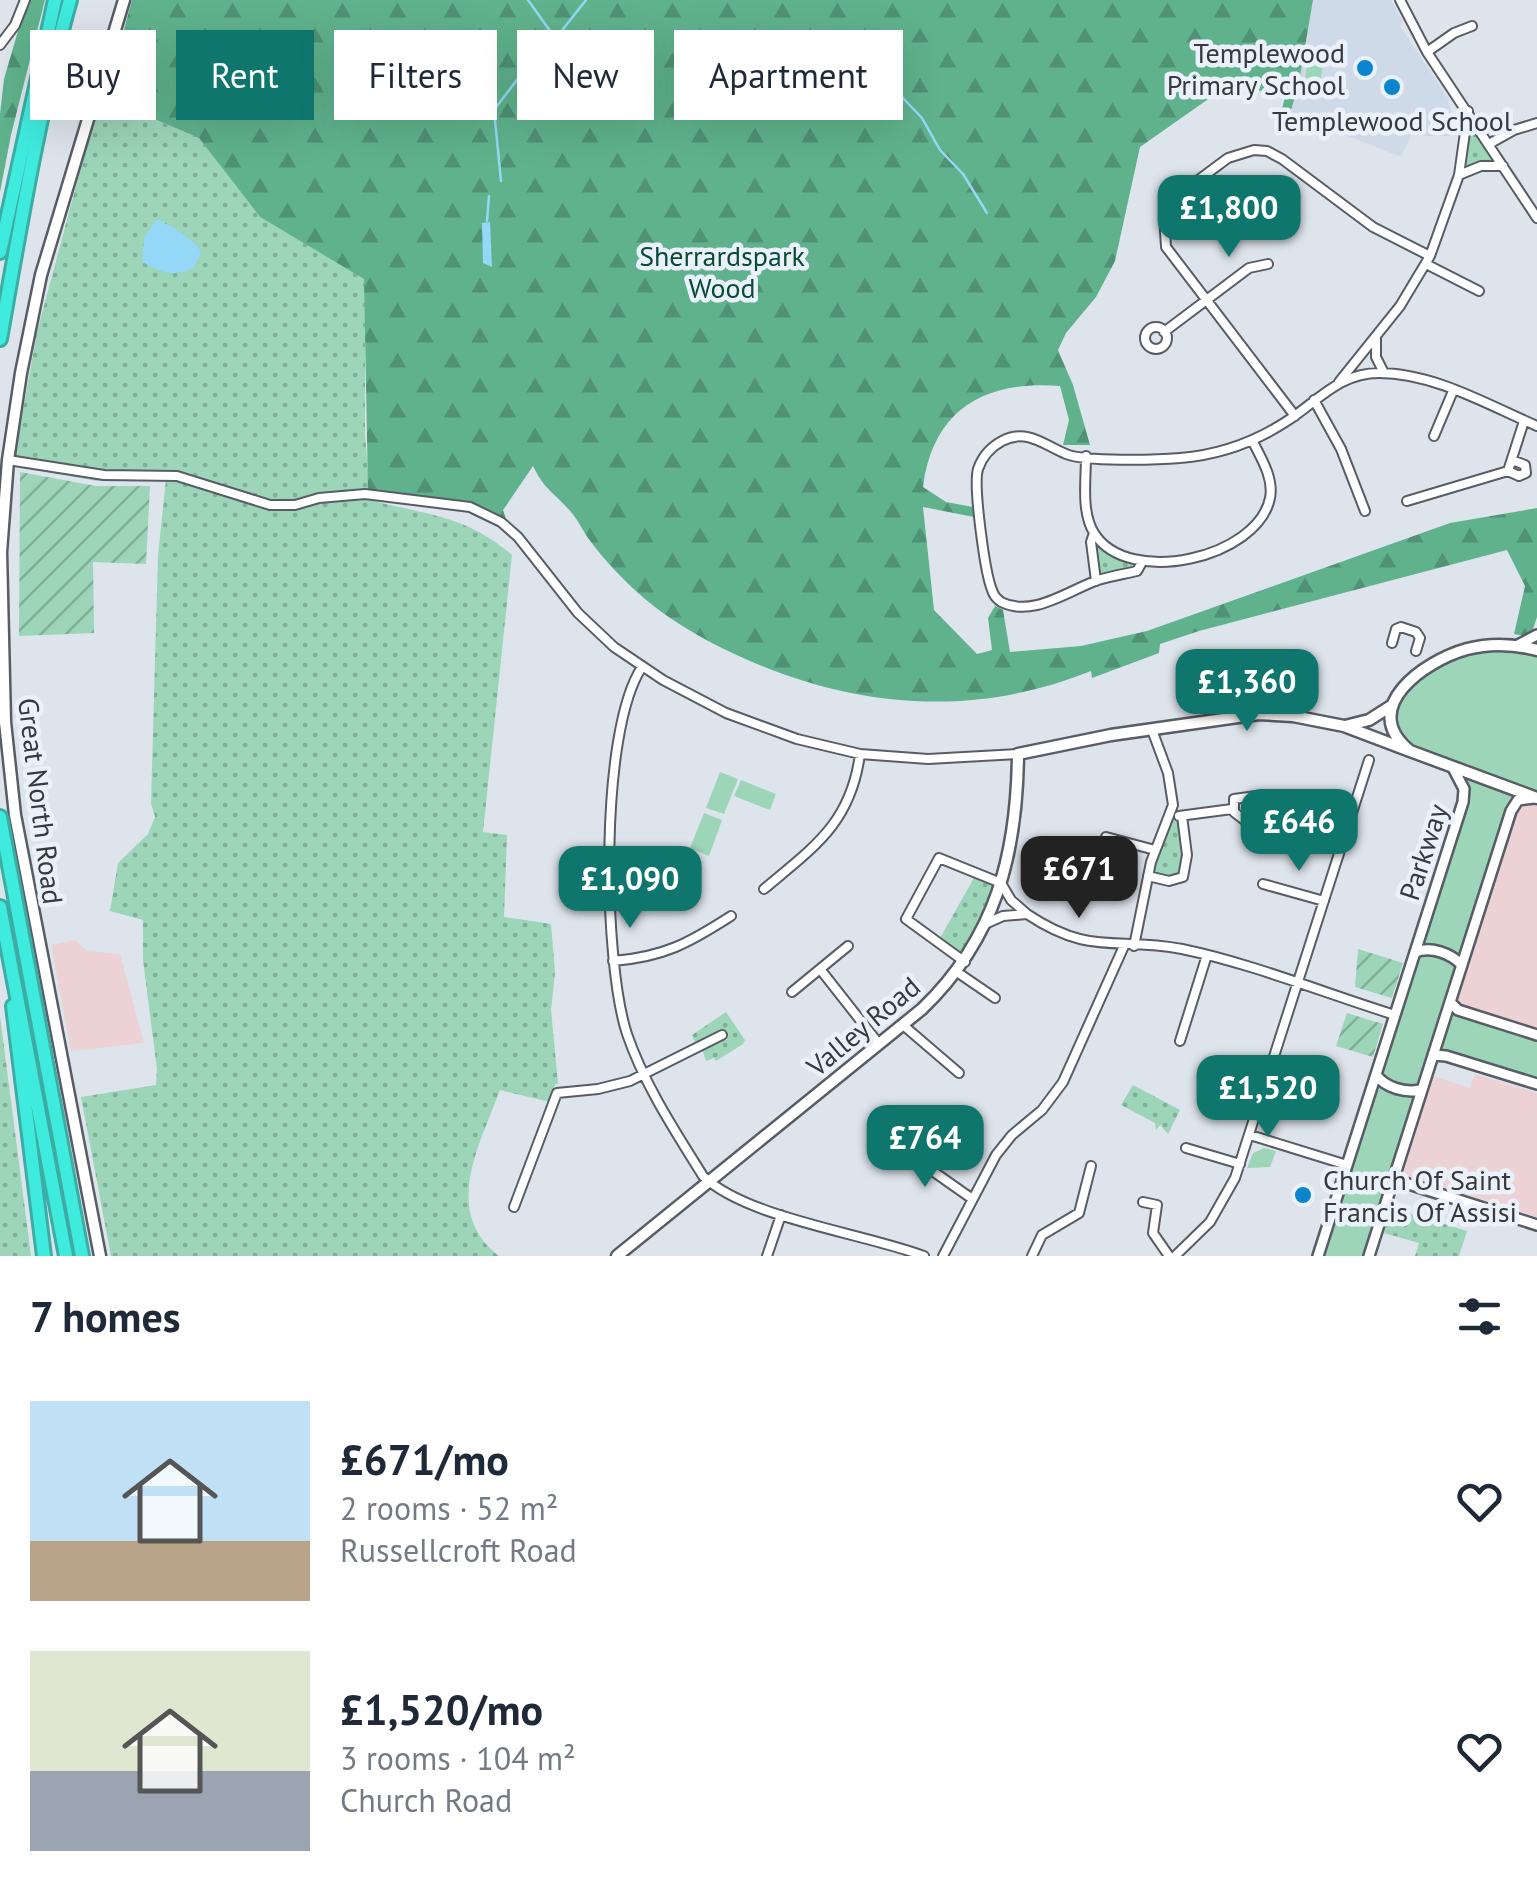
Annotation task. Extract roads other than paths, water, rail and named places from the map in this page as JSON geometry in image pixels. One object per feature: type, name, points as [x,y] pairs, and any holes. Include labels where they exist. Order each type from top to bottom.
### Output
[{"type":"highway","points":[[0,252],[55,0]]},
{"type":"highway","points":[[0,339],[18,232],[70,0]]},
{"type":"highway","points":[[0,817],[82,1256]]},
{"type":"highway","points":[[0,907],[66,1256]]},
{"type":"highway","points":[[15,984],[13,1028],[44,1256]]},
{"type":"main road","name":"Great North Road","points":[[100,1256],[13,799],[1,636],[2,552],[8,460],[41,275],[124,0]]},
{"type":"main road","points":[[1344,726],[1369,720],[1391,706],[1410,681],[1446,657],[1483,646],[1518,645],[1537,650]]},
{"type":"main road","points":[[1391,706],[1391,730],[1410,751]]},
{"type":"main road","points":[[1018,754],[1111,735],[1260,714],[1293,716],[1344,726],[1537,798]]},
{"type":"main road","name":"Valley Road","points":[[617,1256],[903,1024],[961,967],[986,924],[1001,883],[1014,823],[1018,754]]},
{"type":"street","points":[[0,45],[26,0]]},
{"type":"street","points":[[1400,0],[1427,52],[1537,218]]},
{"type":"street","points":[[1427,52],[1455,32],[1472,26]]},
{"type":"street","points":[[1142,562],[1137,571],[1096,580],[1042,603],[1016,607],[1001,602],[991,588],[977,492],[982,460],[1006,439],[1031,437],[1069,456],[1184,458],[1252,440],[1295,416],[1339,382],[1376,338],[1428,260],[1459,175],[1468,111]]},
{"type":"street","points":[[1489,144],[1537,123]]},
{"type":"street","points":[[1295,416],[1166,247],[1166,208],[1178,193],[1228,158],[1246,150],[1274,153],[1373,227],[1479,290]]},
{"type":"street","points":[[1459,175],[1482,166],[1503,166]]},
{"type":"street","points":[[1164,332],[1250,268],[1268,264]]},
{"type":"street","points":[[1376,338],[1376,357],[1384,373]]},
{"type":"street","points":[[1339,382],[1384,373],[1414,377],[1537,426]]},
{"type":"street","points":[[1434,436],[1453,391]]},
{"type":"street","points":[[1314,400],[1341,449],[1366,511]]},
{"type":"street","points":[[1508,471],[1524,421]]},
{"type":"street","points":[[1094,533],[1116,551],[1142,562],[1177,560],[1229,545],[1262,519],[1271,489],[1252,440]]},
{"type":"street","points":[[1086,456],[1086,499],[1094,533],[1090,542],[1096,580]]},
{"type":"street","points":[[8,460],[104,475],[177,476],[270,505],[295,505],[348,494],[470,506],[500,522],[526,546],[578,613],[642,667],[690,696],[766,729],[860,754],[928,759],[1018,754]]},
{"type":"street","points":[[1407,502],[1508,471],[1519,476],[1526,473],[1525,465],[1512,460]]},
{"type":"street","points":[[1392,643],[1401,627],[1416,632],[1420,638],[1416,651]]},
{"type":"street","points":[[1518,645],[1537,635]]},
{"type":"street","points":[[642,667],[623,717],[612,794],[609,874],[613,961],[626,1030],[644,1075],[708,1181],[723,1192],[781,1215],[924,1256]]},
{"type":"street","points":[[943,1256],[971,1198],[1004,1144],[1042,1110],[1064,1082],[1129,946],[1173,792],[1152,730]]},
{"type":"street","points":[[764,889],[824,835],[844,811],[854,789],[860,754]]},
{"type":"street","points":[[1143,1202],[1157,1205],[1153,1233],[1172,1256],[1210,1222],[1229,1192],[1368,760]]},
{"type":"street","name":"Parkway","points":[[1318,1256],[1464,796],[1462,782],[1453,768]]},
{"type":"street","points":[[1170,812],[1182,816],[1232,809],[1243,818],[1264,815],[1267,808],[1264,798],[1256,796],[1234,799],[1232,809]]},
{"type":"street","points":[[1369,1256],[1511,810],[1518,800],[1537,798]]},
{"type":"street","points":[[1148,876],[1169,881],[1183,877],[1187,855],[1182,816]]},
{"type":"street","points":[[1106,837],[1155,850]]},
{"type":"street","points":[[995,998],[906,918],[940,858],[1001,883],[1011,900],[1028,914],[1075,939],[1168,946],[1207,955],[1395,1015]]},
{"type":"street","points":[[1263,884],[1324,901]]},
{"type":"street","points":[[986,924],[1010,915],[1028,914]]},
{"type":"street","points":[[613,961],[672,951],[732,916]]},
{"type":"street","points":[[792,992],[848,946]]},
{"type":"street","points":[[1414,952],[1428,949],[1451,956],[1462,965]]},
{"type":"street","points":[[1180,1040],[1207,955]]},
{"type":"street","points":[[820,969],[879,1044]]},
{"type":"street","points":[[1450,1002],[1458,1010],[1537,1035]]},
{"type":"street","points":[[903,1024],[959,1073]]},
{"type":"street","points":[[514,1207],[557,1092],[598,1089],[644,1075],[722,1035]]},
{"type":"street","points":[[1433,1055],[1537,1084]]},
{"type":"street","points":[[1376,1074],[1386,1084],[1408,1092],[1421,1090]]},
{"type":"street","points":[[1250,1135],[1347,1166]]},
{"type":"street","points":[[906,1141],[934,1172],[971,1198]]},
{"type":"street","points":[[1186,1148],[1240,1164]]},
{"type":"street","points":[[1032,1256],[1042,1234],[1079,1213],[1091,1166]]},
{"type":"street","points":[[1393,1180],[1537,1225]]},
{"type":"street","points":[[767,1256],[781,1215]]},
{"type":"water","points":[[157,219],[198,246],[201,254],[193,268],[167,272],[142,262],[144,238]]},
{"type":"water","points":[[490,222],[492,267],[483,263],[482,223]]},
{"type":"waterway","points":[[528,0],[549,30]]},
{"type":"waterway","points":[[562,30],[586,0]]},
{"type":"waterway","points":[[501,181],[494,110],[517,80]]},
{"type":"waterway","points":[[903,98],[922,118],[940,150],[963,174],[987,213]]},
{"type":"waterway","points":[[487,221],[489,196]]},
{"type":"place","name":"Templewood Primary School","points":[[1365,68]]},
{"type":"place","name":"Templewood School","points":[[1392,87]]},
{"type":"place","name":"Church Of Saint Francis Of Assisi","points":[[1303,1195]]},
{"type":"park label","name":"Sherrardspark Wood","points":[[722,271]]}]
